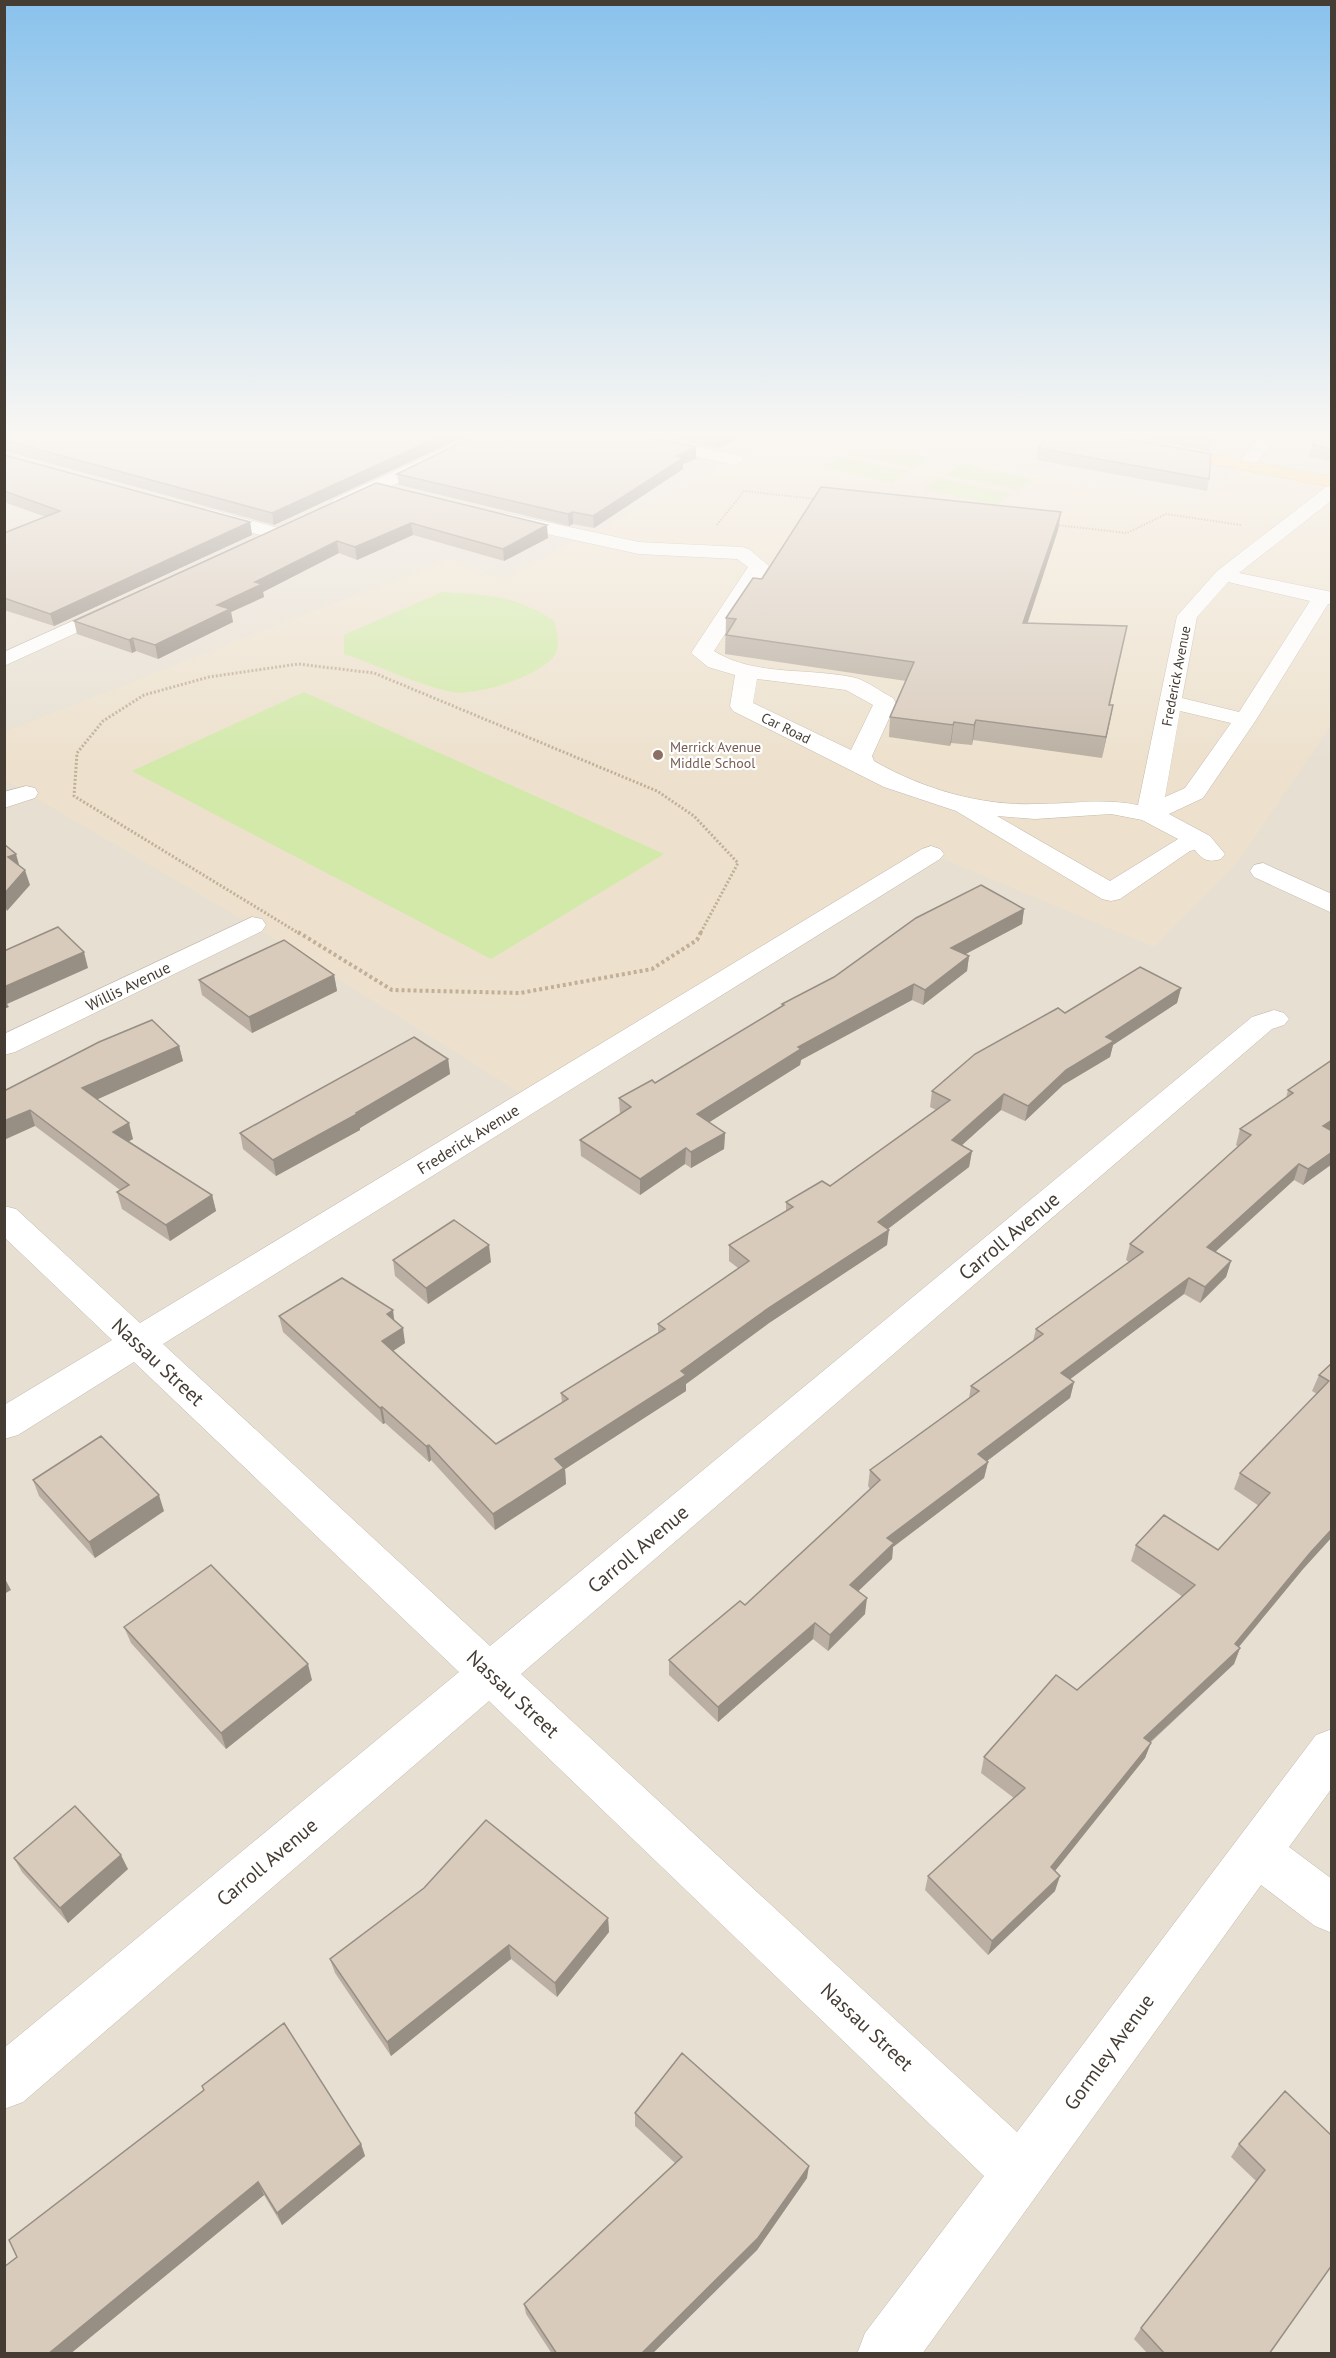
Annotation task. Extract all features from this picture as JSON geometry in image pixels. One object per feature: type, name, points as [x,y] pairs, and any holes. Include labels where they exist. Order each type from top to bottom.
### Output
[{"type":"street","points":[[616,544],[639,548],[742,553],[759,566],[702,653],[716,662],[747,671],[852,684],[885,703],[860,756],[863,765],[893,782],[960,805],[1111,893],[1181,846],[1207,847],[1149,814],[1111,807],[1035,812],[960,805]]},
{"type":"street","name":"Frederick Avenue","points":[[1149,814],[1187,616],[1224,575],[1264,544]]},
{"type":"street","points":[[1149,814],[1194,793],[1327,598],[1224,575]]},
{"type":"street","points":[[8,655],[134,599]]},
{"type":"street","name":"Car Road","points":[[747,671],[741,706],[863,765]]},
{"type":"street","points":[[1171,702],[1245,720]]},
{"type":"street","name":"Frederick Avenue","points":[[4,1424],[932,854]]},
{"type":"street","points":[[1263,871],[1332,905]]},
{"type":"street","name":"Willis Avenue","points":[[4,1046],[252,926]]},
{"type":"street","name":"Carroll Avenue","points":[[4,2084],[1262,1023],[1274,1019]]},
{"type":"street","name":"Nassau Street","points":[[4,1217],[1020,2172]]},
{"type":"street","name":"Gormley Avenue","points":[[886,2354],[1332,1750]]},
{"type":"street","points":[[1257,1852],[1332,1909]]},
{"type":"path","points":[[696,551],[702,544]]},
{"type":"path","points":[[298,664],[374,673],[657,791],[694,816],[738,863],[697,940],[652,969],[520,993],[392,990],[74,796],[77,753],[103,721],[144,695],[210,677],[298,664]]},
{"type":"shaded area","points":[[5,544],[1331,544],[1331,2353],[5,2354]]},
{"type":"shaded area","name":"Merrick Avenue Middle School","points":[[571,544],[1331,544],[1331,725],[1238,862],[1154,947],[931,854],[532,1100],[252,925],[5,780],[5,731],[449,559],[503,579]]},
{"type":"green space","points":[[442,592],[500,598],[540,612],[554,621],[558,641],[556,653],[538,669],[509,683],[463,693],[425,685],[344,654],[344,635]]},
{"type":"green space","points":[[304,692],[664,854],[491,959],[132,771]]},
{"type":"building","points":[[4,544],[202,544],[50,614],[4,598]]},
{"type":"building","points":[[242,544],[331,544],[255,582],[262,584],[217,605],[230,609],[155,645],[133,638],[129,640],[74,621]]},
{"type":"building","points":[[346,544],[362,544],[355,547]]},
{"type":"building","points":[[485,544],[512,544],[503,549]]},
{"type":"building","points":[[784,544],[1050,544],[1023,623],[1127,626],[1109,705],[1113,705],[1106,737],[976,720],[974,725],[954,722],[953,725],[890,717],[914,662],[726,635],[736,619],[726,618],[753,578],[762,579]]},
{"type":"building","points":[[4,844],[16,854],[8,857],[25,870],[4,894]]},
{"type":"building","points":[[981,885],[1024,909],[951,948],[969,956],[925,990],[914,984],[798,1047],[801,1049],[697,1114],[725,1133],[691,1152],[686,1148],[640,1179],[580,1140],[631,1107],[619,1098],[652,1080],[655,1083],[784,1005],[782,1004],[834,977],[916,918]]},
{"type":"building","points":[[58,927],[84,952],[4,987],[4,951]]},
{"type":"building","points":[[284,940],[334,975],[249,1017],[199,980]]},
{"type":"building","points":[[1140,967],[1181,988],[1106,1037],[1114,1041],[1066,1070],[1028,1106],[1004,1094],[952,1140],[972,1151],[878,1222],[889,1230],[770,1307],[681,1371],[686,1375],[555,1459],[564,1468],[493,1514],[429,1445],[426,1446],[382,1407],[380,1408],[279,1316],[342,1278],[393,1310],[387,1314],[403,1328],[382,1341],[496,1444],[568,1399],[561,1393],[665,1329],[658,1324],[749,1261],[729,1245],[793,1207],[786,1202],[822,1181],[830,1186],[950,1100],[932,1091],[975,1054],[1058,1008],[1065,1013]]},
{"type":"building","points":[[152,1020],[179,1046],[82,1088],[129,1123],[113,1132],[212,1195],[166,1225],[117,1192],[129,1185],[30,1110],[4,1121],[4,1091],[99,1042]]},
{"type":"building","points":[[414,1037],[448,1059],[357,1114],[273,1160],[240,1133]]},
{"type":"building","points":[[1332,1060],[1332,1120],[1323,1126],[1332,1131],[1332,1152],[1308,1169],[1299,1164],[1207,1247],[1231,1261],[1205,1287],[1189,1278],[1061,1373],[1074,1382],[978,1454],[988,1462],[887,1538],[894,1543],[850,1585],[867,1598],[830,1635],[815,1623],[718,1707],[669,1660],[740,1601],[745,1605],[880,1480],[870,1470],[979,1391],[971,1386],[1043,1334],[1036,1329],[1143,1252],[1130,1244],[1251,1135],[1240,1129],[1293,1093],[1288,1090]]},
{"type":"building","points":[[454,1220],[489,1245],[426,1288],[393,1260]]},
{"type":"building","points":[[1332,1363],[1332,1529],[1235,1644],[1240,1648],[1144,1738],[1151,1743],[1051,1867],[1060,1876],[992,1941],[928,1876],[1025,1788],[984,1757],[1056,1675],[1077,1690],[1195,1585],[1136,1545],[1164,1515],[1218,1550],[1270,1493],[1240,1473],[1329,1381],[1319,1375]]},
{"type":"building","points":[[101,1436],[159,1495],[89,1542],[33,1480]]},
{"type":"building","points":[[211,1565],[308,1664],[221,1733],[124,1627]]},
{"type":"building","points":[[75,1806],[121,1855],[60,1908],[14,1858]]},
{"type":"building","points":[[486,1820],[608,1918],[555,1983],[509,1945],[387,2042],[330,1959],[424,1888]]},
{"type":"building","points":[[284,2023],[361,2144],[277,2213],[258,2182],[48,2354],[4,2354],[4,2267],[17,2257],[9,2240],[204,2090],[202,2086]]},
{"type":"building","points":[[682,2053],[809,2166],[758,2238],[641,2354],[557,2354],[524,2304],[682,2157],[635,2113]]},
{"type":"building","points":[[1285,2091],[1332,2136],[1332,2265],[1269,2354],[1165,2354],[1141,2328],[1265,2170],[1239,2144]]},
{"type":"place","name":"Merrick Avenue Middle School","points":[[658,755]]}]
